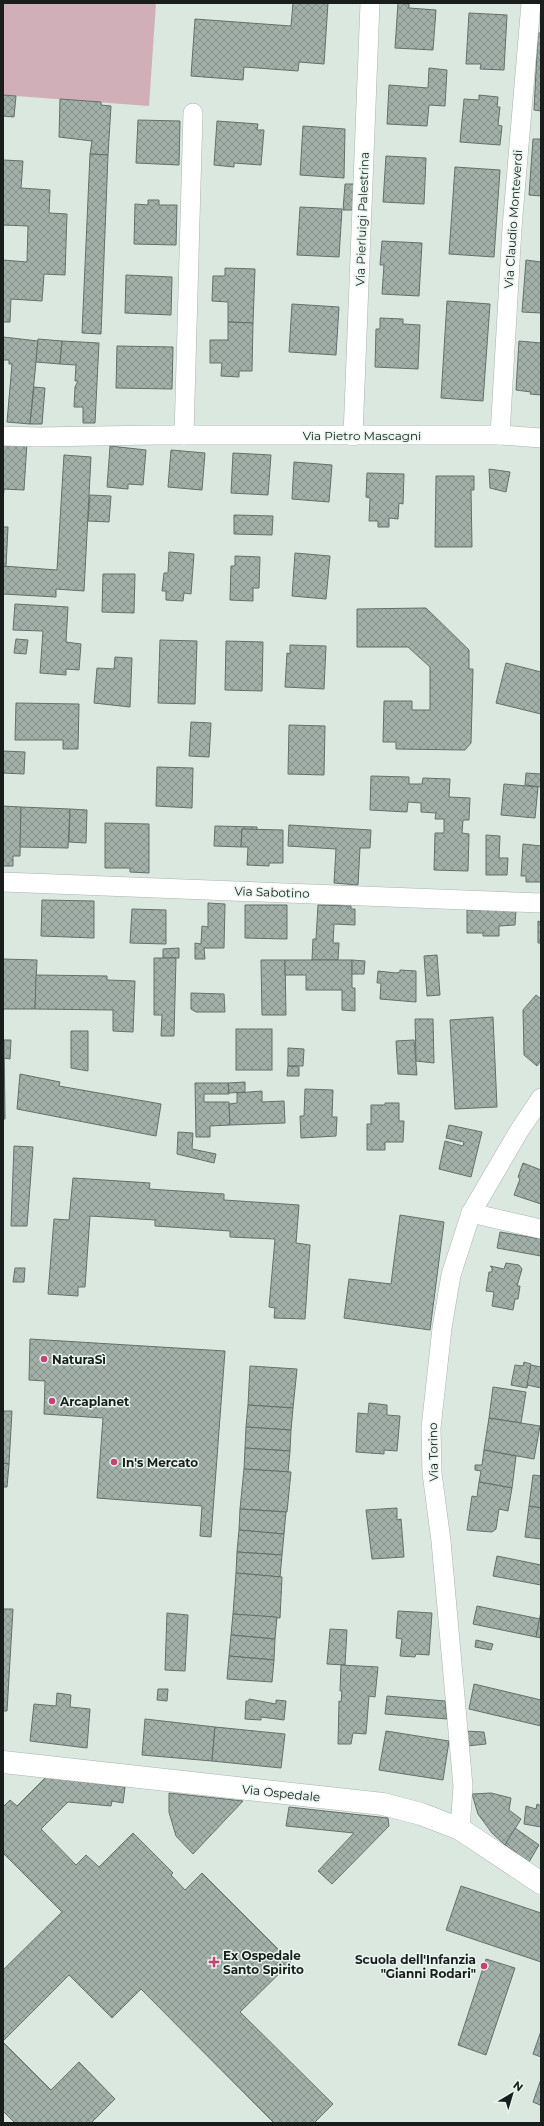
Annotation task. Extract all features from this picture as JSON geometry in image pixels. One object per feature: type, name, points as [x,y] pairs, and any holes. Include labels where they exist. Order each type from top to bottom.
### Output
[{"type":"street","name":"Via Pierluigi Palestrina","points":[[353,436],[370,3]]},
{"type":"street","name":"Via Claudio Monteverdi","points":[[500,435],[512,228],[530,3]]},
{"type":"street","points":[[184,435],[193,113]]},
{"type":"street","name":"Via Pietro Mascagni","points":[[3,436],[500,435],[541,438]]},
{"type":"street","name":"Via Sabotino","points":[[3,882],[541,903]]},
{"type":"street","name":"Via Torino","points":[[460,1829],[463,1786],[441,1541],[432,1473],[431,1428],[442,1328],[451,1275],[471,1213],[519,1131],[541,1098]]},
{"type":"street","points":[[471,1213],[541,1229]]},
{"type":"street","name":"Via Ospedale","points":[[3,1762],[383,1804],[421,1814],[460,1829],[541,1883]]},
{"type":"shaded area","points":[[3,3],[156,3],[149,106],[3,95]]},
{"type":"building","points":[[293,3],[328,3],[324,64],[299,62],[298,71],[244,67],[243,80],[191,76],[195,19],[291,26]]},
{"type":"building","points":[[398,3],[409,4],[409,8],[436,10],[433,50],[395,48]]},
{"type":"building","points":[[469,13],[507,15],[504,70],[480,69],[481,64],[466,64]]},
{"type":"building","points":[[538,33],[541,33],[541,111],[534,110]]},
{"type":"building","points":[[429,68],[447,70],[445,106],[429,105],[427,126],[387,124],[389,85],[428,88]]},
{"type":"building","points":[[3,95],[16,96],[14,117],[3,116]]},
{"type":"building","points":[[479,95],[498,97],[497,107],[500,107],[498,125],[502,126],[500,145],[460,142],[464,99],[479,100]]},
{"type":"building","points":[[60,99],[101,102],[101,105],[111,106],[108,155],[90,154],[92,141],[59,137]]},
{"type":"building","points":[[138,120],[180,121],[179,165],[136,163]]},
{"type":"building","points":[[217,121],[258,124],[257,130],[264,130],[261,165],[234,163],[234,167],[214,165]]},
{"type":"building","points":[[303,126],[345,129],[344,178],[300,175]]},
{"type":"building","points":[[533,139],[541,139],[541,196],[529,195]]},
{"type":"building","points":[[90,154],[108,155],[101,334],[82,333]]},
{"type":"building","points":[[386,156],[426,158],[424,204],[383,202]]},
{"type":"building","points":[[3,160],[23,161],[21,188],[50,190],[49,213],[67,214],[65,275],[44,274],[42,301],[11,299],[10,322],[3,322],[3,260],[27,262],[28,226],[3,225]]},
{"type":"building","points":[[455,167],[500,170],[494,257],[449,254]]},
{"type":"building","points":[[345,184],[356,184],[355,210],[343,210]]},
{"type":"building","points":[[148,200],[159,200],[159,205],[177,205],[176,245],[134,244],[135,204],[148,205]]},
{"type":"building","points":[[300,207],[342,209],[339,257],[297,255]]},
{"type":"building","points":[[382,241],[422,243],[419,296],[382,294],[384,265],[380,265]]},
{"type":"building","points":[[526,260],[541,262],[541,313],[522,312]]},
{"type":"building","points":[[225,268],[255,269],[253,323],[228,322],[228,302],[212,301],[213,276],[225,276]]},
{"type":"building","points":[[126,275],[172,277],[171,315],[125,313]]},
{"type":"building","points":[[447,301],[490,304],[483,401],[441,398]]},
{"type":"building","points":[[292,304],[339,307],[336,355],[289,352]]},
{"type":"building","points":[[380,318],[403,319],[403,324],[420,325],[418,369],[375,367],[376,329],[380,329]]},
{"type":"building","points":[[228,322],[253,323],[252,371],[239,371],[239,377],[221,376],[222,363],[210,363],[210,340],[228,340]]},
{"type":"building","points":[[3,337],[38,341],[30,424],[7,422],[12,364],[9,364],[9,360],[3,360]]},
{"type":"building","points":[[38,339],[62,341],[60,364],[36,362]]},
{"type":"building","points":[[62,341],[99,343],[95,423],[83,423],[83,407],[74,407],[75,387],[78,381],[75,381],[76,365],[60,364]]},
{"type":"building","points":[[519,341],[541,343],[541,395],[516,390]]},
{"type":"building","points":[[117,346],[173,347],[172,389],[116,388]]},
{"type":"building","points":[[34,387],[45,388],[42,424],[30,424]]},
{"type":"building","points":[[3,440],[27,442],[24,490],[4,489],[3,501]]},
{"type":"building","points":[[110,446],[146,450],[143,485],[128,484],[128,489],[107,487]]},
{"type":"building","points":[[171,450],[205,453],[202,490],[168,487]]},
{"type":"building","points":[[233,453],[271,455],[268,495],[231,493]]},
{"type":"building","points":[[64,455],[91,457],[84,591],[56,589],[56,597],[3,594],[3,566],[57,570]]},
{"type":"building","points":[[294,462],[332,465],[329,502],[292,499]]},
{"type":"building","points":[[489,469],[510,472],[506,492],[490,488]]},
{"type":"building","points":[[367,473],[404,474],[403,504],[399,503],[398,519],[389,518],[389,527],[378,527],[378,521],[369,521],[370,498],[366,497]]},
{"type":"building","points":[[436,476],[474,476],[474,490],[471,490],[472,547],[435,547]]},
{"type":"building","points":[[90,495],[111,496],[109,522],[88,521]]},
{"type":"building","points":[[234,515],[273,516],[272,535],[234,534]]},
{"type":"building","points":[[3,527],[8,527],[6,567],[3,566]]},
{"type":"building","points":[[169,552],[194,554],[191,594],[184,593],[183,601],[166,600],[166,591],[162,591],[164,573],[168,573]]},
{"type":"building","points":[[295,553],[330,556],[326,599],[292,596]]},
{"type":"building","points":[[235,556],[260,557],[259,588],[253,588],[253,601],[230,600],[231,566],[235,566]]},
{"type":"building","points":[[103,574],[135,574],[134,613],[102,612]]},
{"type":"building","points":[[15,604],[68,607],[66,642],[81,644],[79,670],[66,669],[66,675],[40,673],[43,631],[13,630]]},
{"type":"building","points":[[426,608],[469,650],[469,669],[473,669],[471,743],[465,750],[396,749],[396,742],[383,742],[384,701],[412,701],[412,710],[430,710],[430,667],[408,647],[357,647],[357,609]]},
{"type":"building","points":[[16,639],[28,640],[26,654],[14,653]]},
{"type":"building","points":[[160,640],[197,641],[195,704],[158,703]]},
{"type":"building","points":[[226,641],[263,642],[262,691],[225,690]]},
{"type":"building","points":[[290,645],[326,646],[324,689],[285,687],[287,653],[290,654]]},
{"type":"building","points":[[115,657],[132,658],[130,707],[94,703],[97,668],[114,669]]},
{"type":"building","points":[[506,663],[541,672],[541,714],[496,703]]},
{"type":"building","points":[[16,703],[79,704],[78,749],[63,749],[63,740],[15,740]]},
{"type":"building","points":[[191,722],[211,723],[209,757],[189,756]]},
{"type":"building","points":[[289,725],[325,726],[324,775],[288,774]]},
{"type":"building","points":[[3,751],[25,752],[24,774],[3,773]]},
{"type":"building","points":[[157,767],[193,768],[192,808],[156,806]]},
{"type":"building","points":[[526,773],[541,774],[541,787],[525,785]]},
{"type":"building","points":[[371,776],[409,777],[409,784],[422,784],[423,778],[450,779],[449,797],[470,798],[469,820],[463,820],[462,833],[469,834],[468,871],[434,870],[435,833],[444,833],[444,819],[435,819],[436,813],[421,812],[421,803],[408,802],[407,812],[370,810]]},
{"type":"building","points":[[504,784],[538,787],[535,818],[501,815]]},
{"type":"building","points":[[3,806],[21,807],[20,856],[13,856],[13,866],[3,866]]},
{"type":"building","points":[[21,807],[70,809],[68,848],[20,847]]},
{"type":"building","points":[[70,809],[87,810],[86,843],[69,842]]},
{"type":"building","points":[[105,823],[149,824],[149,873],[130,872],[130,868],[105,868]]},
{"type":"building","points":[[289,825],[371,830],[370,848],[360,848],[358,885],[334,883],[336,849],[288,846]]},
{"type":"building","points":[[215,826],[257,827],[257,830],[242,829],[241,847],[214,846]]},
{"type":"building","points":[[242,829],[283,830],[283,863],[269,863],[269,866],[247,865],[248,847],[241,847]]},
{"type":"building","points":[[486,835],[500,836],[499,858],[508,858],[507,875],[486,875]]},
{"type":"building","points":[[523,844],[541,846],[541,882],[526,882],[526,876],[521,876]]},
{"type":"building","points":[[42,900],[94,901],[94,938],[41,936]]},
{"type":"building","points":[[208,903],[225,904],[224,948],[204,948],[205,959],[195,959],[195,943],[201,944],[202,926],[208,927]]},
{"type":"building","points":[[245,905],[287,905],[287,939],[245,938]]},
{"type":"building","points":[[318,905],[351,906],[351,909],[355,909],[355,925],[334,924],[333,943],[339,943],[338,960],[312,960],[313,939],[316,939]]},
{"type":"building","points":[[132,909],[166,910],[166,944],[130,943]]},
{"type":"building","points":[[467,910],[516,910],[515,925],[499,926],[499,936],[483,936],[483,933],[467,933]]},
{"type":"building","points":[[538,921],[541,922],[541,943],[538,943]]},
{"type":"building","points":[[179,948],[179,958],[163,958],[163,949]]},
{"type":"building","points":[[437,955],[440,995],[427,996],[424,956]]},
{"type":"building","points":[[154,958],[176,958],[174,1036],[161,1036],[162,1015],[154,1015]]},
{"type":"building","points":[[3,959],[37,960],[35,1009],[3,1009]]},
{"type":"building","points":[[261,960],[285,960],[286,1015],[262,1015]]},
{"type":"building","points":[[285,960],[352,960],[352,988],[355,988],[355,1011],[342,1010],[342,990],[306,990],[306,975],[285,975]]},
{"type":"building","points":[[352,960],[365,961],[364,974],[352,974]]},
{"type":"building","points":[[400,970],[416,971],[416,1002],[380,999],[381,983],[377,983],[378,971],[396,973],[400,972]]},
{"type":"building","points":[[36,975],[107,976],[107,980],[135,981],[133,1032],[113,1031],[113,1010],[35,1009]]},
{"type":"building","points":[[191,993],[224,994],[225,1012],[196,1012],[191,1009]]},
{"type":"building","points":[[536,995],[541,999],[541,1060],[537,1066],[524,1055],[523,1010]]},
{"type":"building","points":[[493,1017],[497,1107],[455,1109],[450,1020]]},
{"type":"building","points":[[415,1019],[433,1019],[434,1063],[416,1061]]},
{"type":"building","points":[[236,1029],[272,1029],[272,1070],[236,1070]]},
{"type":"building","points":[[71,1031],[88,1031],[88,1071],[71,1068]]},
{"type":"building","points":[[4,1040],[5,1119],[3,1119]]},
{"type":"building","points":[[4,1040],[11,1040],[10,1059],[4,1058]]},
{"type":"building","points":[[414,1040],[417,1075],[398,1074],[396,1041]]},
{"type":"building","points":[[288,1048],[304,1049],[303,1066],[288,1066]]},
{"type":"building","points":[[288,1066],[299,1067],[299,1076],[287,1076]]},
{"type":"building","points":[[20,1074],[60,1082],[59,1086],[161,1104],[156,1136],[17,1109]]},
{"type":"building","points":[[245,1082],[245,1092],[229,1093],[228,1083]]},
{"type":"building","points":[[195,1083],[228,1083],[229,1094],[204,1094],[204,1102],[229,1102],[230,1125],[210,1126],[210,1137],[196,1137]]},
{"type":"building","points":[[305,1089],[333,1090],[332,1117],[337,1117],[336,1136],[301,1138],[300,1116],[304,1116]]},
{"type":"building","points":[[262,1091],[262,1102],[284,1101],[285,1123],[230,1125],[229,1104],[237,1103],[237,1093]]},
{"type":"building","points":[[385,1103],[399,1103],[399,1121],[404,1121],[403,1142],[385,1142],[385,1150],[367,1150],[367,1124],[371,1124],[371,1105],[385,1105]]},
{"type":"building","points":[[449,1125],[482,1132],[471,1177],[439,1169],[445,1141],[463,1146],[464,1142],[446,1138]]},
{"type":"building","points":[[178,1132],[193,1133],[192,1149],[216,1154],[214,1163],[177,1154]]},
{"type":"building","points":[[14,1146],[33,1147],[27,1226],[11,1226]]},
{"type":"building","points":[[523,1163],[541,1170],[541,1204],[514,1195],[520,1179],[518,1177]]},
{"type":"building","points":[[73,1178],[150,1183],[149,1189],[224,1194],[224,1200],[299,1205],[296,1243],[310,1245],[305,1319],[274,1318],[275,1308],[269,1307],[275,1239],[230,1237],[230,1231],[155,1226],[155,1220],[90,1216],[85,1287],[78,1287],[78,1296],[48,1294],[54,1219],[69,1220]]},
{"type":"building","points":[[400,1215],[444,1222],[430,1330],[344,1318],[349,1279],[391,1284]]},
{"type":"building","points":[[500,1232],[541,1239],[541,1256],[497,1248]]},
{"type":"building","points":[[506,1263],[519,1265],[522,1269],[517,1286],[520,1286],[518,1299],[515,1299],[513,1310],[492,1306],[494,1292],[486,1291],[489,1272],[492,1272],[492,1268],[490,1266],[504,1269]]},
{"type":"building","points":[[15,1268],[25,1268],[24,1282],[13,1282]]},
{"type":"building","points":[[30,1339],[225,1351],[211,1537],[200,1536],[202,1506],[97,1498],[103,1418],[44,1414],[45,1381],[29,1380]]},
{"type":"building","points":[[524,1362],[531,1364],[527,1388],[511,1385],[515,1365],[523,1366]]},
{"type":"building","points":[[531,1365],[541,1367],[541,1388],[527,1385]]},
{"type":"building","points":[[250,1366],[297,1369],[293,1408],[248,1405]]},
{"type":"building","points":[[493,1387],[526,1392],[521,1423],[489,1418]]},
{"type":"building","points":[[369,1403],[387,1405],[387,1415],[400,1416],[397,1451],[384,1450],[384,1454],[356,1452],[358,1413],[368,1414]]},
{"type":"building","points":[[248,1405],[293,1408],[291,1430],[246,1427]]},
{"type":"building","points":[[3,1411],[12,1411],[9,1464],[3,1463]]},
{"type":"building","points":[[489,1418],[540,1426],[534,1459],[484,1450]]},
{"type":"building","points":[[246,1427],[291,1430],[290,1451],[245,1448]]},
{"type":"building","points":[[245,1448],[290,1451],[288,1472],[244,1469]]},
{"type":"building","points":[[484,1450],[516,1456],[512,1488],[479,1482],[481,1471],[475,1470],[475,1465],[482,1465]]},
{"type":"building","points":[[3,1463],[9,1464],[7,1487],[3,1487]]},
{"type":"building","points":[[244,1469],[291,1472],[287,1512],[240,1509]]},
{"type":"building","points":[[533,1475],[541,1476],[541,1508],[529,1506]]},
{"type":"building","points":[[479,1482],[512,1488],[508,1511],[499,1509],[496,1529],[492,1532],[467,1530],[472,1496],[477,1497]]},
{"type":"building","points":[[529,1506],[541,1508],[541,1539],[525,1537]]},
{"type":"building","points":[[397,1508],[397,1520],[401,1519],[404,1557],[372,1559],[366,1510]]},
{"type":"building","points":[[240,1509],[286,1512],[284,1534],[239,1530]]},
{"type":"building","points":[[239,1530],[284,1534],[282,1555],[237,1552]]},
{"type":"building","points":[[237,1552],[282,1555],[280,1577],[236,1573]]},
{"type":"building","points":[[497,1556],[541,1565],[541,1585],[493,1576]]},
{"type":"building","points":[[236,1573],[282,1577],[280,1618],[233,1614]]},
{"type":"building","points":[[477,1606],[540,1619],[536,1637],[473,1624]]},
{"type":"building","points":[[3,1609],[13,1609],[7,1711],[3,1711]]},
{"type":"building","points":[[398,1611],[432,1613],[429,1655],[416,1654],[415,1657],[400,1656],[402,1639],[396,1638]]},
{"type":"building","points":[[541,1611],[541,1638],[536,1637]]},
{"type":"building","points":[[167,1613],[188,1615],[185,1671],[165,1670]]},
{"type":"building","points":[[233,1614],[277,1617],[275,1639],[231,1635]]},
{"type":"building","points":[[330,1629],[347,1630],[345,1665],[327,1664]]},
{"type":"building","points":[[231,1635],[275,1639],[274,1660],[229,1656]]},
{"type":"building","points":[[476,1640],[493,1644],[491,1650],[475,1647]]},
{"type":"building","points":[[229,1656],[274,1660],[272,1682],[227,1679]]},
{"type":"building","points":[[341,1665],[378,1667],[375,1697],[369,1696],[366,1734],[353,1733],[351,1744],[338,1744],[339,1701],[341,1702],[342,1691],[340,1691]]},
{"type":"building","points":[[474,1684],[541,1700],[541,1726],[469,1709]]},
{"type":"building","points":[[158,1689],[168,1689],[167,1701],[157,1700]]},
{"type":"building","points":[[57,1693],[71,1695],[70,1707],[90,1709],[87,1748],[30,1741],[34,1704],[56,1706]]},
{"type":"building","points":[[387,1696],[445,1701],[447,1719],[385,1714]]},
{"type":"building","points":[[249,1699],[276,1704],[276,1700],[286,1701],[284,1720],[261,1717],[261,1720],[245,1719],[246,1701],[249,1701]]},
{"type":"building","points":[[145,1719],[215,1727],[212,1761],[142,1755]]},
{"type":"building","points":[[215,1727],[285,1734],[281,1768],[212,1761]]},
{"type":"building","points":[[386,1731],[449,1741],[443,1780],[379,1770]]},
{"type":"building","points":[[464,1731],[484,1732],[486,1744],[467,1746]]},
{"type":"building","points":[[46,1777],[125,1787],[123,1803],[112,1801],[111,1806],[68,1802],[41,1829],[76,1865],[86,1855],[99,1867],[133,1833],[173,1873],[171,1875],[185,1890],[202,1873],[291,1962],[240,2012],[333,2104],[314,2123],[274,2123],[141,1989],[112,2018],[69,1975],[3,2041],[3,1970],[62,1912],[3,1853],[3,1807],[10,1800],[17,1806]]},
{"type":"building","points":[[169,1793],[243,1801],[193,1854],[176,1836],[169,1812]]},
{"type":"building","points":[[491,1793],[511,1798],[509,1810],[521,1819],[505,1845],[492,1833],[478,1814],[472,1794]]},
{"type":"building","points":[[537,1804],[541,1806],[541,1827],[524,1824],[526,1806],[536,1809]]},
{"type":"building","points":[[289,1807],[388,1818],[389,1826],[332,1884],[318,1871],[354,1833],[286,1826]]},
{"type":"building","points":[[515,1828],[539,1845],[529,1862],[505,1845]]},
{"type":"building","points":[[461,1886],[541,1913],[541,1962],[446,1930]]},
{"type":"building","points":[[486,1959],[515,1968],[486,2055],[458,2045]]},
{"type":"building","points":[[541,2031],[541,2057],[533,2054]]},
{"type":"building","points":[[3,2042],[51,2090],[79,2062],[115,2099],[91,2123],[15,2123],[3,2111]]},
{"type":"building","points":[[541,2079],[541,2101],[540,2105],[533,2102]]},
{"type":"place","name":"NaturaSì","points":[[44,1359]]},
{"type":"place","name":"Arcaplanet","points":[[52,1401]]},
{"type":"place","name":"In's Mercato","points":[[114,1462]]},
{"type":"place","name":"Ex Ospedale Santo Spirito","points":[[214,1962]]},
{"type":"place","name":"Scuola dell'Infanzia \"Gianni Rodari\"","points":[[484,1966]]}]
